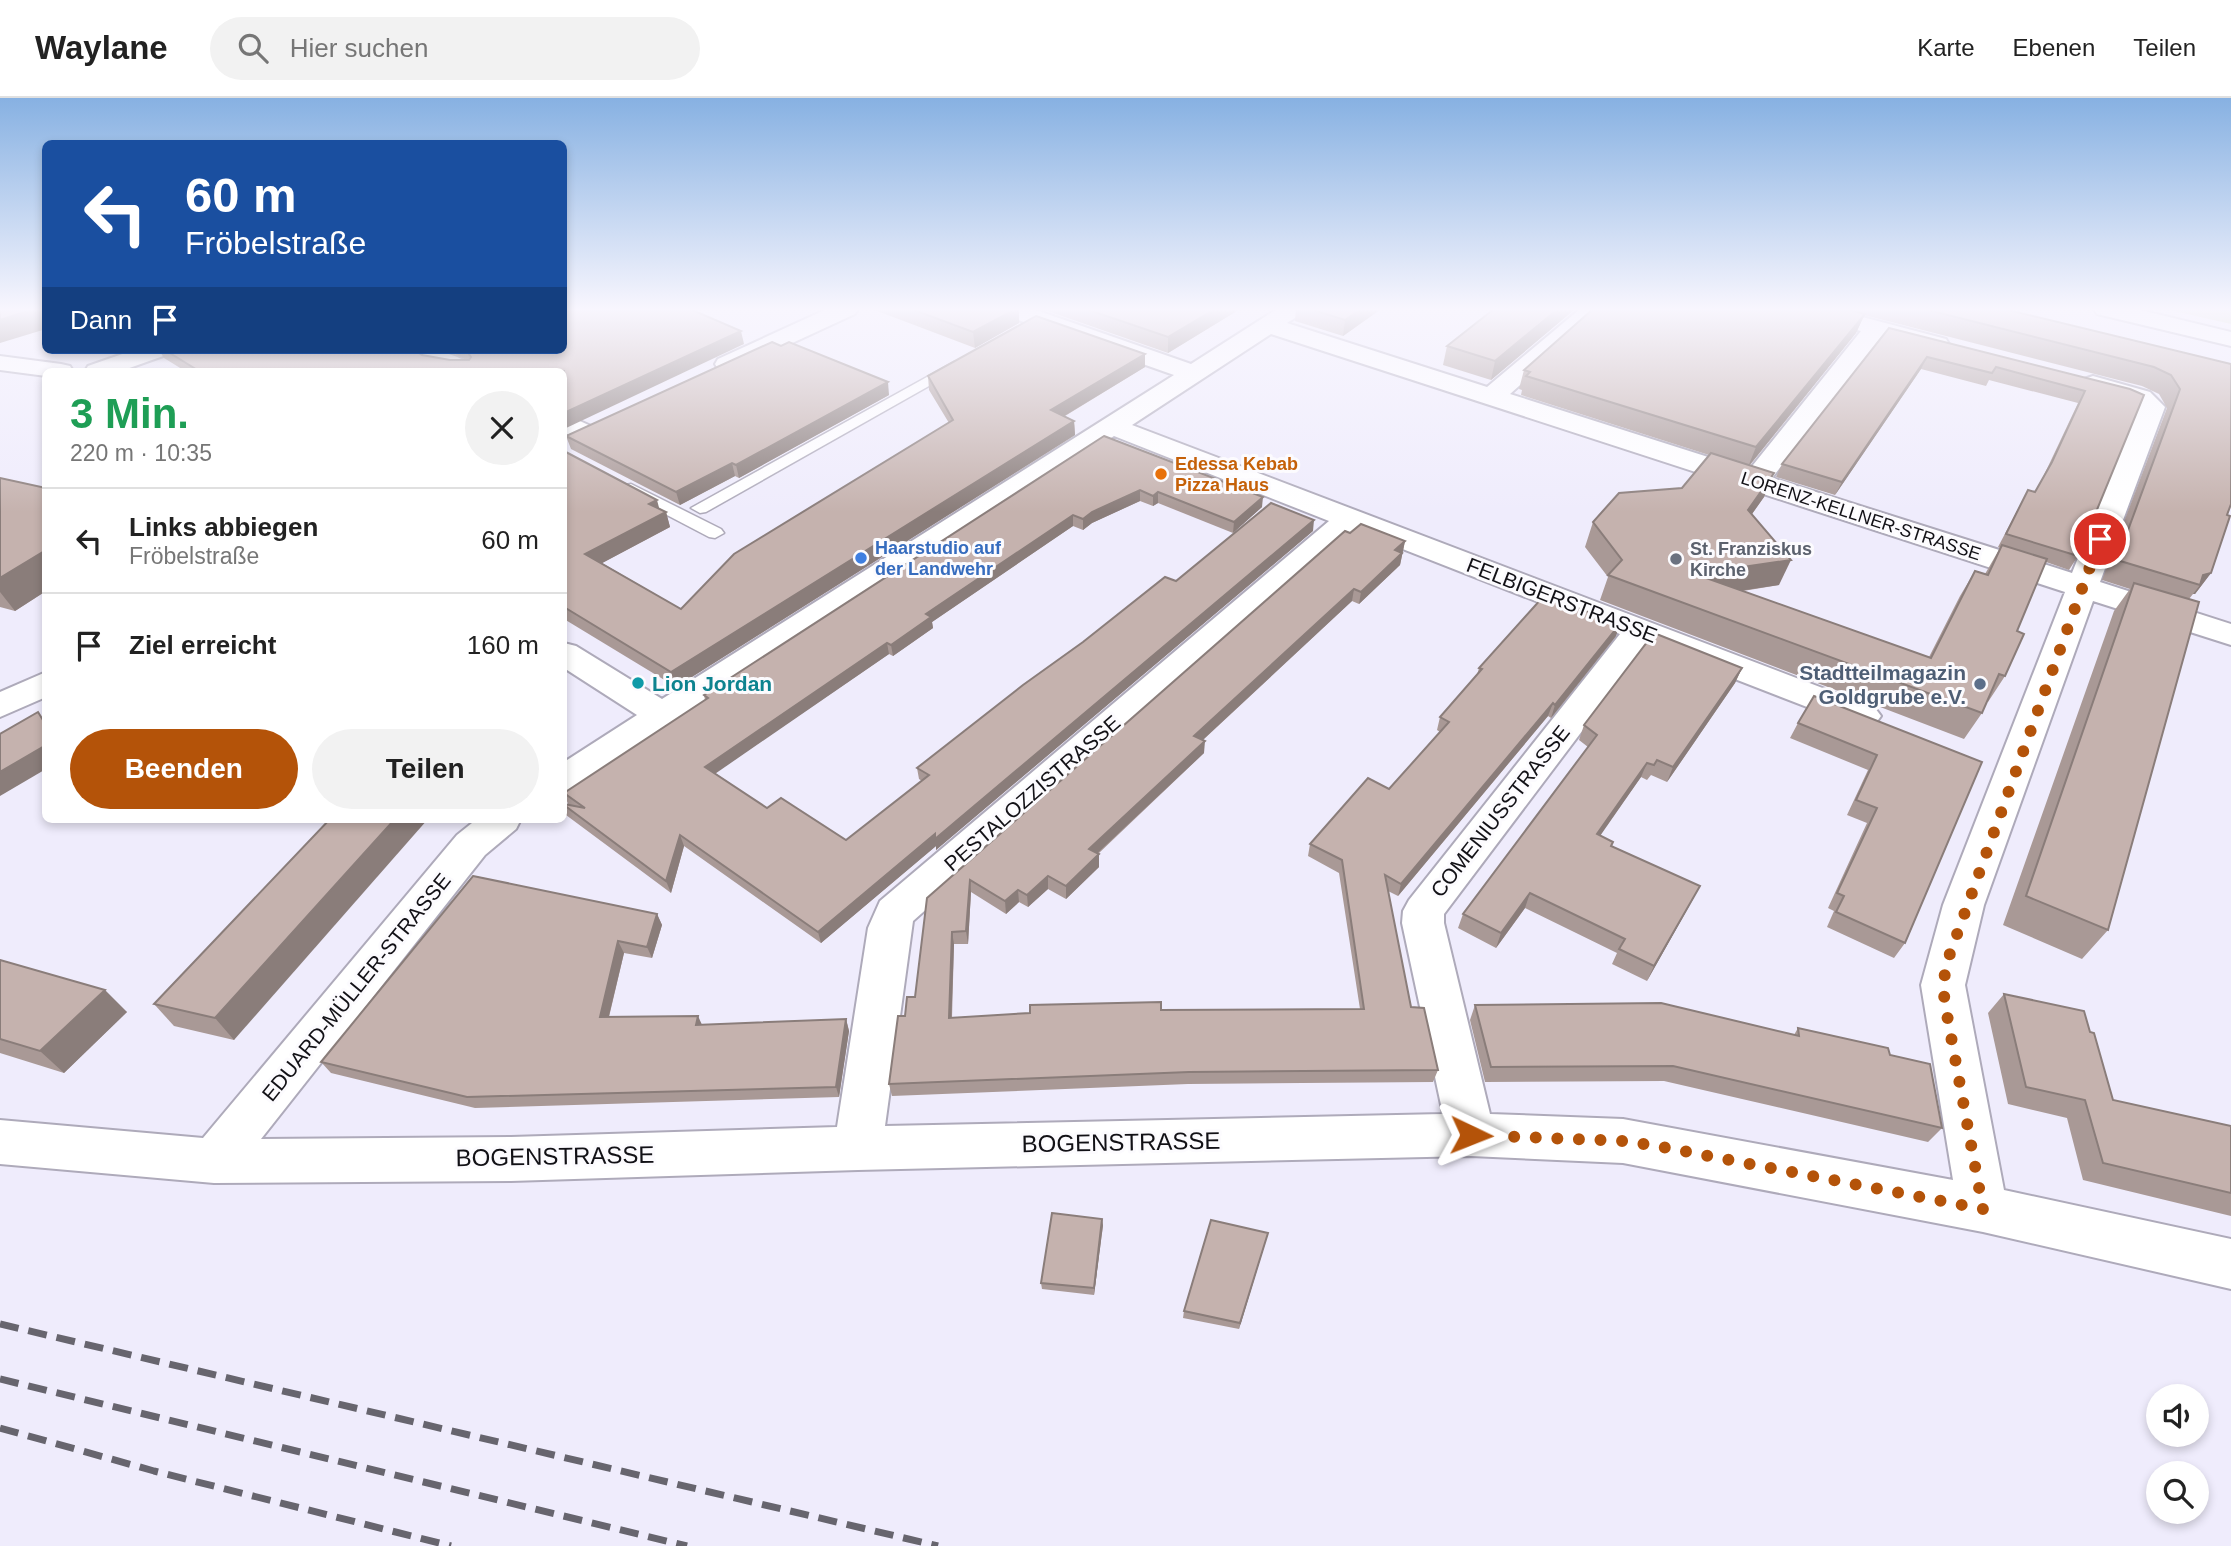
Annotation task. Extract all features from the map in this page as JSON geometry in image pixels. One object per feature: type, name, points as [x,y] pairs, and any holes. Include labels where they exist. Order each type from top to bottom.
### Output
[{"type":"street","points":[[567,777],[1187,377]]},
{"type":"street","name":"LORENZ-KELLNER-STRASSE","points":[[1425,377],[2231,635]]},
{"type":"street","points":[[1490,398],[1515,377]]},
{"type":"street","points":[[1754,482],[1838,377]]},
{"type":"street","points":[[1983,1209],[1943,985],[1947,962],[1966,903],[2001,769],[2081,588],[2152,407],[2148,401],[2132,394],[2065,377]]},
{"type":"street","points":[[570,431],[607,420]]},
{"type":"street","name":"FELBIGERSTRASSE","points":[[1111,426],[1885,724]]},
{"type":"street","name":"PESTALOZZISTRASSE","points":[[858,1148],[889,928],[895,912],[1350,518]]},
{"type":"street","name":"COMENIUSSTRASSE","points":[[1471,1135],[1423,923],[1424,911],[1641,630]]},
{"type":"street","points":[[567,655],[663,716]]},
{"type":"street","points":[[0,706],[42,685]]},
{"type":"street","name":"EDUARD-MÜLLER-STRASSE","points":[[214,1161],[471,845],[497,823]]},
{"type":"street","name":"BOGENSTRASSE","points":[[0,1142],[214,1161],[511,1158],[1471,1135],[1623,1141],[1983,1209],[2231,1264]]},
{"type":"lane","points":[[700,508],[936,377]]},
{"type":"lane","points":[[610,478],[715,533]]},
{"type":"building","points":[[567,377],[643,377],[567,412]]},
{"type":"building","points":[[696,377],[875,377],[888,382],[736,465],[732,463],[676,492],[567,436]]},
{"type":"building","points":[[928,377],[1107,377],[1051,410],[1074,421],[671,672],[567,609],[567,453],[657,500],[649,504],[666,512],[585,554],[681,609],[734,554],[953,420]]},
{"type":"building","points":[[1528,377],[1814,377],[1756,447]]},
{"type":"building","points":[[1851,377],[1914,377],[1842,482],[1782,464]]},
{"type":"building","points":[[2032,377],[2081,377],[2144,395],[2078,556],[2006,534],[2028,490],[2035,492],[2052,462],[2085,391]]},
{"type":"building","points":[[2172,377],[2231,377],[2231,504],[2227,515],[2230,516],[2211,573],[2203,575],[2200,585],[2117,560],[2180,389]]},
{"type":"building","points":[[1104,436],[1263,497],[1234,522],[1158,492],[1153,496],[1140,490],[1092,512],[1083,519],[1073,515],[926,614],[931,617],[891,645],[887,643],[705,767],[767,808],[781,798],[846,840],[929,775],[917,768],[1165,577],[1176,581],[1271,503],[1314,520],[935,839],[935,834],[818,932],[680,835],[666,881],[567,807],[567,805],[585,808],[567,795],[567,791],[708,698],[704,695]]},
{"type":"building","points":[[1711,453],[1774,473],[1748,510],[1791,560],[1695,574],[1931,658],[1975,571],[1988,575],[2002,545],[2047,559],[2017,631],[2024,634],[2005,676],[1999,674],[1982,713],[1608,575],[1622,560],[1593,522],[1619,493],[1682,488]]},
{"type":"building","points":[[0,478],[42,487],[42,552],[0,578]]},
{"type":"building","points":[[1361,524],[1405,541],[1395,550],[1402,553],[1361,592],[1354,589],[1194,736],[1205,741],[1089,849],[1099,854],[1066,886],[1048,876],[1027,895],[1018,890],[1005,901],[970,880],[966,931],[952,932],[949,1018],[1030,1013],[1030,1005],[1161,1002],[1161,1010],[1364,1009],[1342,860],[1310,844],[1368,778],[1389,789],[1449,722],[1440,717],[1482,669],[1479,668],[1542,598],[1548,597],[1620,624],[1555,705],[1553,703],[1401,884],[1385,875],[1411,1007],[1424,1008],[1438,1070],[1189,1072],[889,1084],[898,1016],[905,1016],[907,997],[915,997],[927,898],[1345,531],[1350,533]]},
{"type":"building","points":[[2134,583],[2199,602],[2108,930],[2026,896]]},
{"type":"building","points":[[1654,633],[1742,668],[1673,767],[1657,760],[1654,765],[1647,763],[1597,834],[1613,842],[1611,846],[1700,886],[1654,966],[1619,949],[1625,939],[1530,893],[1501,933],[1463,914],[1597,735],[1584,725]]},
{"type":"building","points":[[1814,696],[1982,762],[1905,943],[1836,912],[1844,896],[1837,893],[1877,808],[1856,800],[1877,755],[1798,723]]},
{"type":"building","points":[[38,712],[42,718],[42,747],[0,772],[0,734]]},
{"type":"building","points":[[326,823],[391,823],[215,1018],[154,1004]]},
{"type":"building","points":[[473,876],[657,914],[647,947],[618,941],[600,1017],[698,1016],[696,1025],[846,1019],[836,1087],[467,1097],[321,1062]]},
{"type":"building","points":[[0,960],[105,990],[40,1051],[0,1039]]},
{"type":"building","points":[[2004,994],[2084,1011],[2090,1032],[2094,1033],[2113,1100],[2231,1126],[2231,1193],[2103,1163],[2085,1100],[2026,1087]]},
{"type":"building","points":[[1661,1003],[1799,1036],[1798,1028],[1888,1048],[1890,1055],[1930,1064],[1942,1128],[1673,1066],[1491,1067],[1475,1005]]},
{"type":"building","points":[[1052,1213],[1102,1219],[1094,1288],[1041,1283]]},
{"type":"building","points":[[1211,1220],[1268,1233],[1240,1323],[1184,1311]]},
{"type":"railway","points":[[0,1324],[938,1546]]},
{"type":"railway","points":[[0,1379],[687,1546]]},
{"type":"railway","points":[[0,1428],[154,1471],[451,1546]]},
{"type":"place","name":"Edessa Kebab Pizza Haus","points":[[1161,474]]},
{"type":"place","name":"Haarstudio auf der Landwehr","points":[[861,558]]},
{"type":"place","name":"St. Franziskus Kirche","points":[[1676,559]]},
{"type":"place","name":"Lion Jordan","points":[[638,683]]},
{"type":"place","name":"Stadtteilmagazin Goldgrube e.V.","points":[[1980,684]]},
{"type":"route","points":[[1471,1135],[1623,1141],[1983,1209],[1945,1004],[1943,985],[1947,962],[1970,891],[2100,539]]}]
